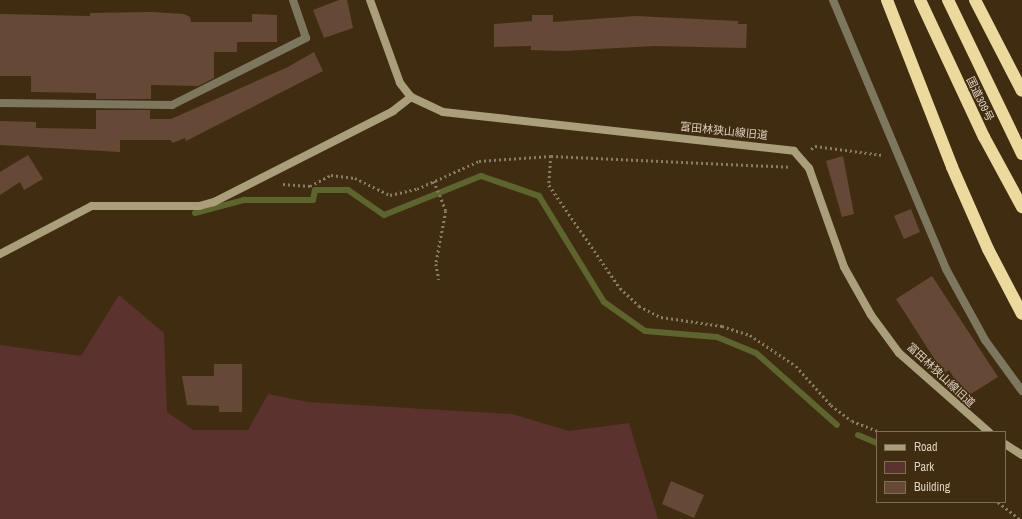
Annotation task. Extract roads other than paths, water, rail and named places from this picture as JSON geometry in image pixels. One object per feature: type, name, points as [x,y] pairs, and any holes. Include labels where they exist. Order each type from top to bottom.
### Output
[{"type":"highway","points":[[887,0],[952,167],[988,249],[1022,314]]},
{"type":"highway","name":"国道309号","points":[[920,0],[984,137],[1022,207]]},
{"type":"highway","name":"国道309号","points":[[948,0],[1022,154]]},
{"type":"highway","points":[[975,0],[1022,91]]},
{"type":"street","points":[[0,103],[172,105],[306,38],[293,0]]},
{"type":"street","name":"富田林狭山線旧道","points":[[370,0],[400,83],[411,97],[443,112],[779,148],[800,156],[809,168],[844,267],[871,315],[899,353],[988,431]]},
{"type":"street","points":[[833,0],[946,269],[985,340],[1022,391]]},
{"type":"street","points":[[0,254],[92,206],[199,206],[214,202],[393,111],[411,97]]},
{"type":"street","points":[[1006,445],[1022,455]]},
{"type":"waterway","points":[[195,213],[244,200],[313,200],[315,190],[348,190],[384,215],[481,176],[539,196],[604,302],[645,331],[717,337],[756,353],[837,425]]},
{"type":"waterway","points":[[858,435],[876,443]]}]
